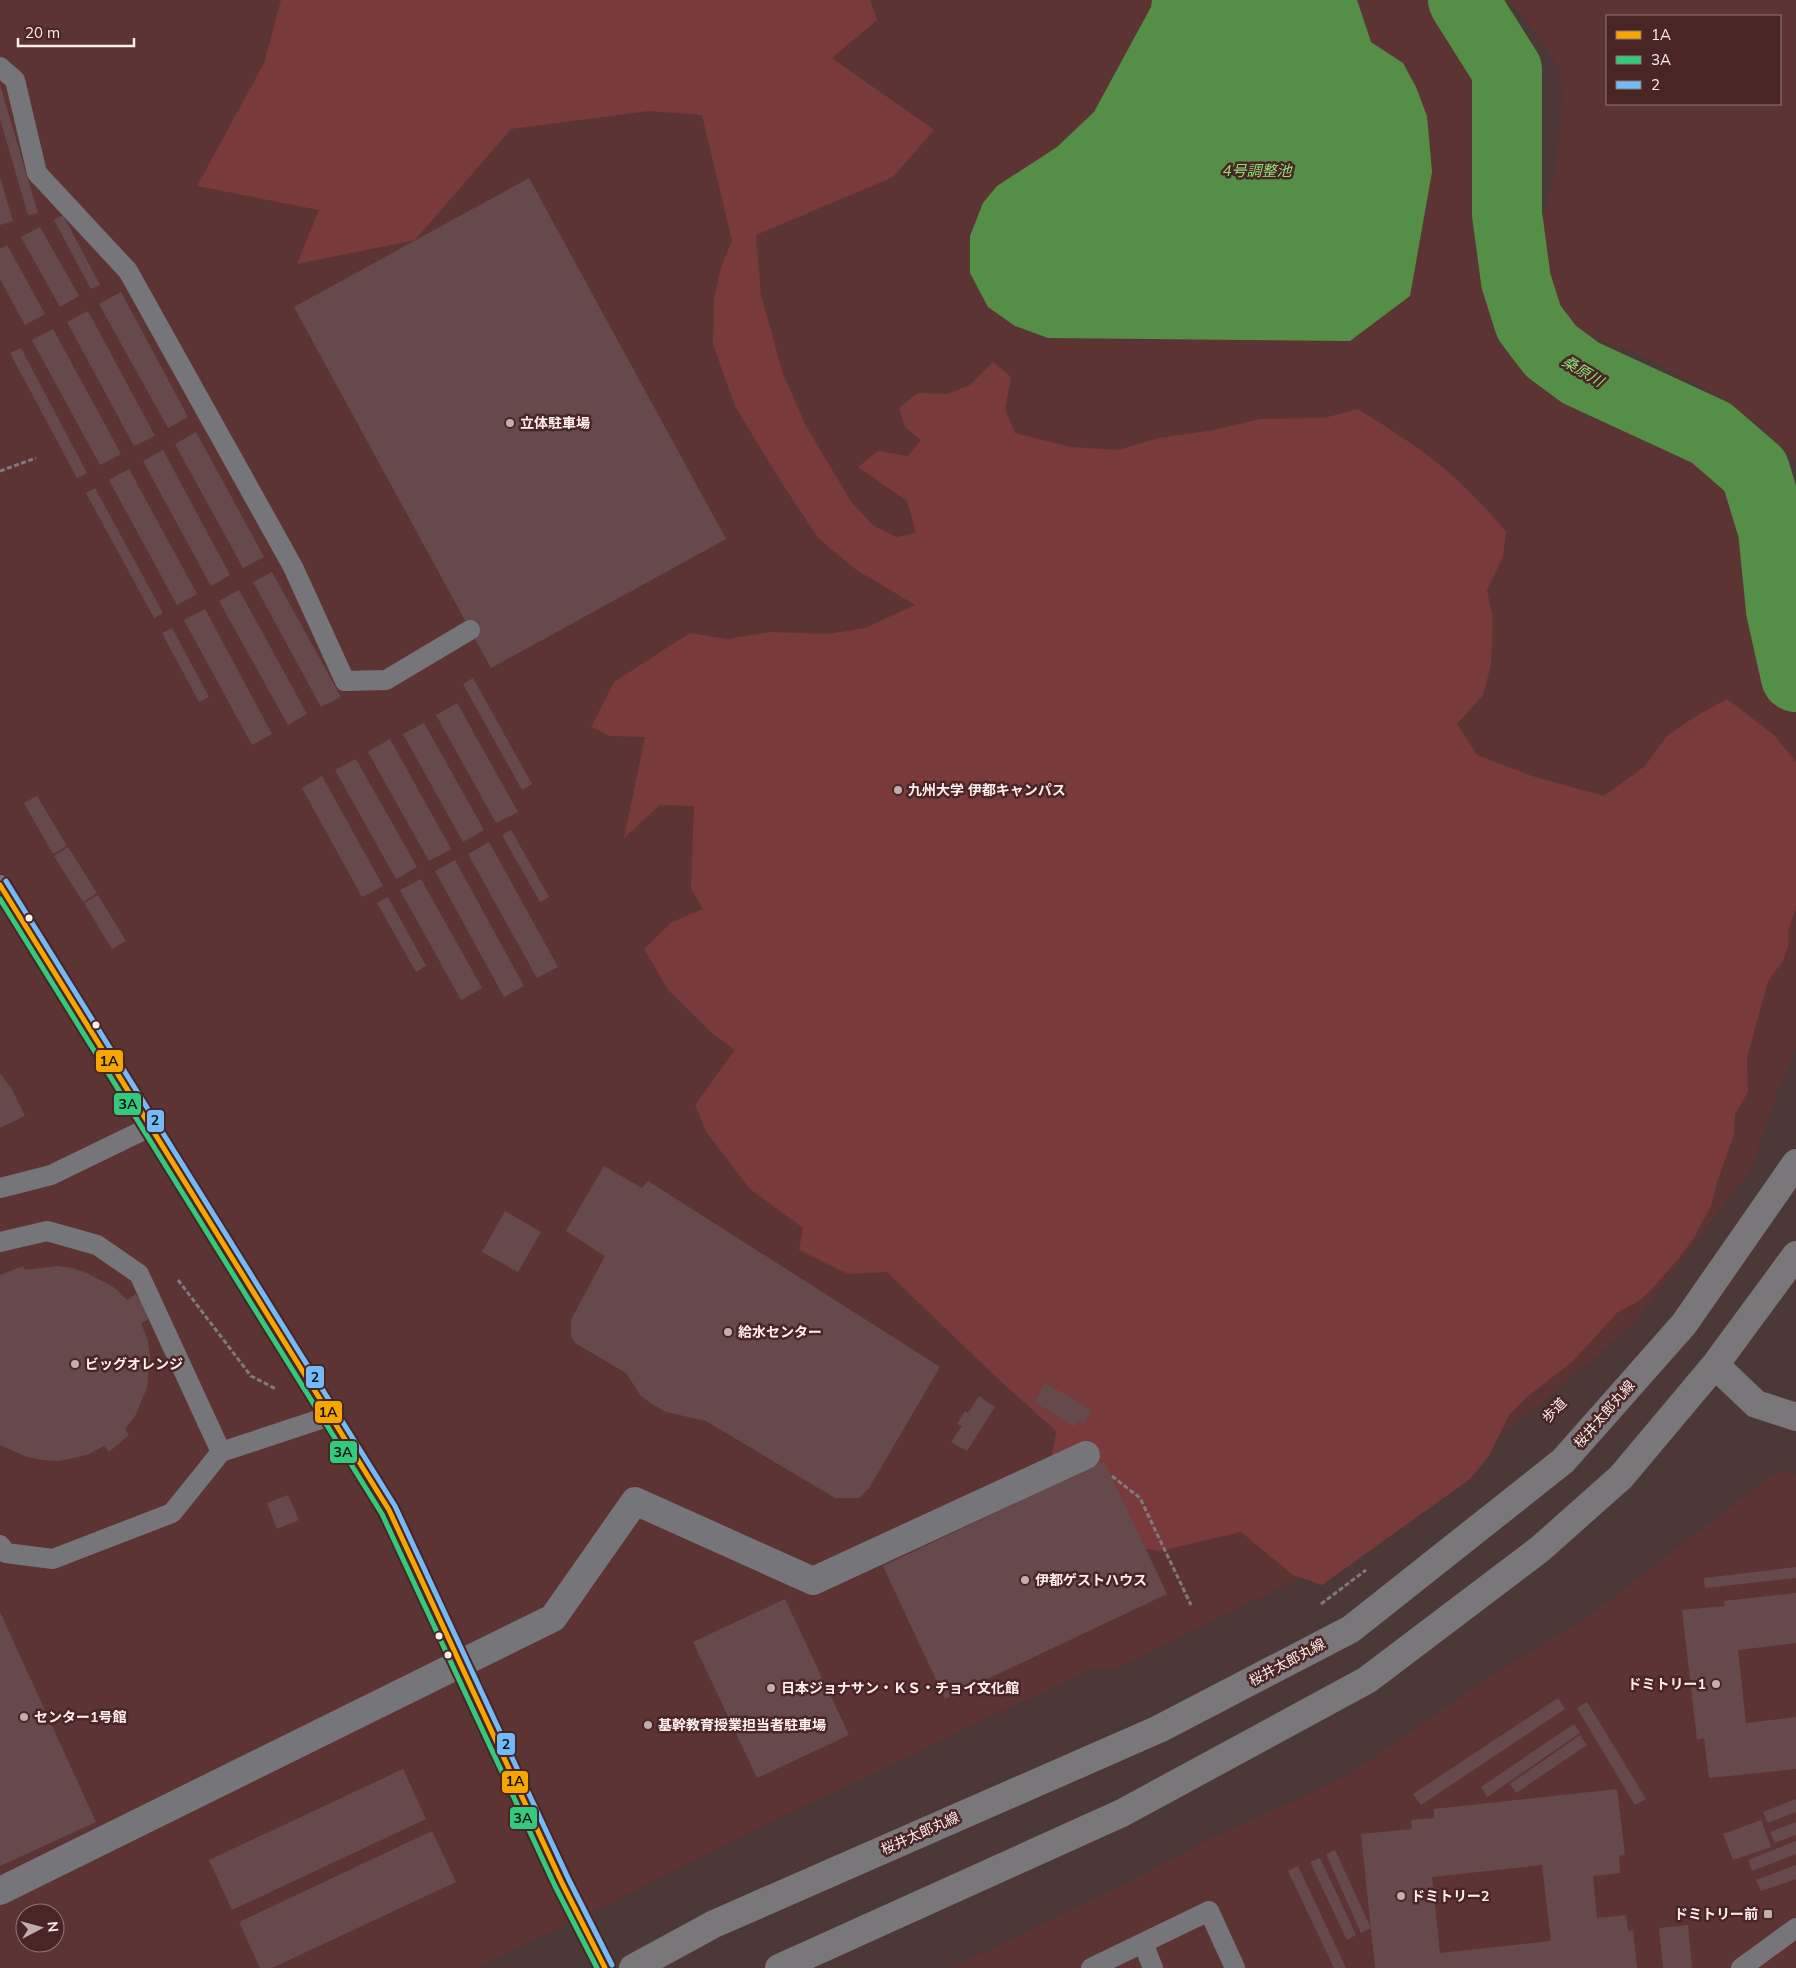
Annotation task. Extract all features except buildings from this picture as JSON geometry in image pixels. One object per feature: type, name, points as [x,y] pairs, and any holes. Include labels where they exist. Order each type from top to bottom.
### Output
[{"type":"main road","name":"桜井太郎丸線","points":[[634,1968],[714,1924],[1158,1729],[1351,1629],[1563,1461],[1684,1324],[1796,1163]]},
{"type":"main road","points":[[779,1968],[1122,1813],[1367,1680],[1540,1549],[1621,1477],[1714,1365],[1796,1255]]},
{"type":"main road","points":[[1714,1365],[1756,1404],[1796,1417]]},
{"type":"street","points":[[0,1891],[553,1618],[635,1501],[813,1581],[1086,1455]]},
{"type":"lane","points":[[0,67],[14,80],[37,173],[128,271],[293,567],[345,681],[386,680],[470,630]]},
{"type":"lane","points":[[0,885],[389,1510],[562,1883],[605,1968]]},
{"type":"lane","points":[[0,1188],[51,1176],[150,1127]]},
{"type":"lane","points":[[0,1242],[47,1231],[97,1245],[139,1274],[221,1452]]},
{"type":"lane","points":[[0,1544],[6,1553],[53,1559],[172,1513],[221,1452],[330,1416]]},
{"type":"lane","points":[[1091,1968],[1209,1911],[1235,1968]]},
{"type":"lane","points":[[1741,1968],[1796,1928]]},
{"type":"lane","points":[[1143,1943],[1153,1968]]},
{"type":"path","points":[[0,471],[36,458]]},
{"type":"path","points":[[1086,1455],[1140,1498],[1191,1605]]},
{"type":"path","points":[[1314,1608],[1370,1567]]},
{"type":"shaded area","name":"九州大学 伊都キャンパス","points":[[0,0],[1429,0],[1449,24],[1487,60],[1502,87],[1504,119],[1499,165],[1488,220],[1489,261],[1508,325],[1525,357],[1554,380],[1590,389],[1647,410],[1742,474],[1796,531],[1796,1048],[1777,1094],[1752,1167],[1635,1322],[1551,1395],[1379,1532],[1338,1560],[1113,1670],[1088,1670],[763,1826],[611,1903],[476,1968],[0,1968]]},
{"type":"shaded area","points":[[281,0],[870,0],[877,20],[832,58],[934,130],[893,177],[756,235],[761,295],[783,374],[806,426],[852,503],[874,526],[897,537],[916,533],[907,501],[858,467],[878,451],[908,456],[921,440],[905,427],[899,408],[918,393],[947,394],[970,385],[993,362],[1011,377],[1005,409],[1015,433],[1071,447],[1118,450],[1159,438],[1214,430],[1260,419],[1324,418],[1358,409],[1436,462],[1470,492],[1506,531],[1503,557],[1487,590],[1493,620],[1491,665],[1483,695],[1457,724],[1477,755],[1532,776],[1604,796],[1645,766],[1667,736],[1693,718],[1727,699],[1774,735],[1796,762],[1796,909],[1788,930],[1789,943],[1783,961],[1768,981],[1747,1058],[1748,1092],[1735,1114],[1734,1134],[1716,1185],[1711,1206],[1695,1236],[1651,1290],[1639,1301],[1618,1312],[1572,1362],[1527,1397],[1509,1415],[1489,1456],[1470,1479],[1322,1585],[1293,1575],[1241,1532],[1160,1551],[1128,1546],[1049,1476],[1056,1431],[995,1376],[887,1272],[848,1274],[799,1250],[803,1228],[750,1189],[707,1133],[695,1105],[735,1050],[712,1033],[669,991],[644,949],[672,922],[703,909],[691,889],[694,806],[660,805],[624,838],[645,737],[610,736],[591,727],[614,682],[690,633],[727,639],[771,632],[828,634],[865,628],[915,605],[855,569],[818,538],[735,406],[713,344],[714,299],[721,267],[732,241],[702,115],[649,111],[511,129],[415,240],[297,264],[319,210],[197,186],[264,63]]},
{"type":"shaded area","points":[[1508,0],[1796,0],[1796,460],[1760,426],[1713,394],[1641,355],[1586,337],[1573,327],[1561,308],[1550,284],[1542,258],[1540,237],[1556,169],[1562,97],[1560,71],[1526,20]]},
{"type":"shaded area","points":[[1779,1470],[1796,1475],[1796,1968],[951,1968],[1132,1881],[1213,1837],[1290,1803],[1349,1774],[1498,1672],[1585,1619]]},
{"type":"water","name":"4号調整池","points":[[1152,0],[1357,0],[1371,42],[1403,63],[1416,87],[1427,116],[1432,172],[1410,296],[1350,341],[1048,338],[1015,326],[988,307],[970,273],[970,236],[983,203],[997,186],[1057,147],[1094,112],[1151,7]]},
{"type":"waterway","name":"桑原川","points":[[1463,0],[1507,70],[1507,214],[1516,281],[1529,322],[1551,351],[1581,373],[1711,433],[1755,471],[1773,530],[1781,610],[1796,677]]},
{"type":"transit line","name":"2","points":[[6,881],[395,1506],[569,1880],[612,1965]]},
{"type":"transit line","name":"1A","points":[[0,885],[389,1510],[562,1883],[605,1968]]},
{"type":"transit line","name":"3A","points":[[0,899],[382,1514],[555,1886],[597,1968]]},
{"type":"place","name":"立体駐車場","points":[[510,423]]},
{"type":"place","name":"九州大学 伊都キャンパス","points":[[898,790]]},
{"type":"place","name":"給水センター","points":[[728,1332]]},
{"type":"place","name":"ビッグオレンジ","points":[[75,1364]]},
{"type":"place","name":"伊都ゲストハウス","points":[[1025,1580]]},
{"type":"place","name":"ドミトリー1","points":[[1716,1684]]},
{"type":"place","name":"日本ジョナサン・ＫＳ・チョイ文化館","points":[[771,1688]]},
{"type":"place","name":"センター1号館","points":[[24,1717]]},
{"type":"place","name":"基幹教育授業担当者駐車場","points":[[648,1725]]},
{"type":"place","name":"ドミトリー2","points":[[1401,1896]]},
{"type":"place","name":"ドミトリー前","points":[[1768,1914]]}]
